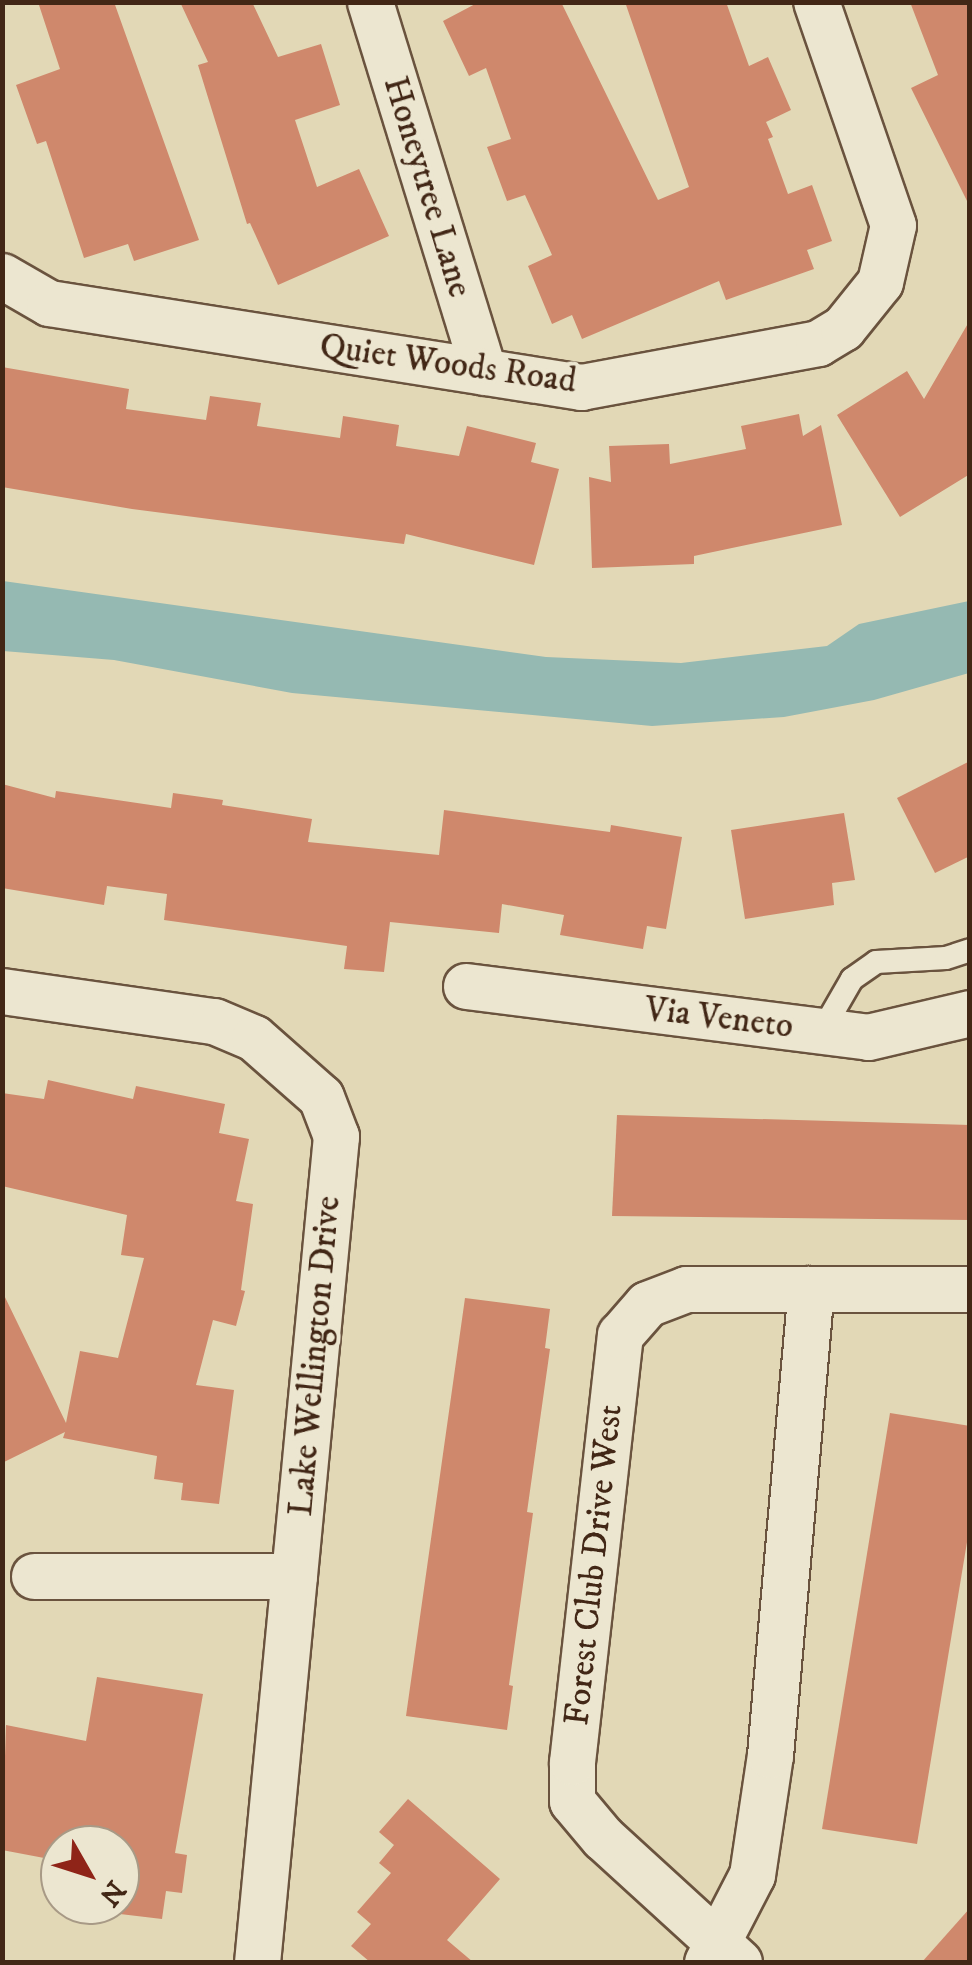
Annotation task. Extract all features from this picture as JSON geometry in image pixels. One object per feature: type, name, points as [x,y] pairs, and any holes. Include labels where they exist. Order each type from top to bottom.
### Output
[{"type":"street","name":"Honeytree Lane","points":[[370,2],[484,372]]},
{"type":"street","name":"Quiet Woods Road","points":[[2,276],[49,303],[581,387],[789,351],[818,342],[843,328],[864,307],[880,282],[893,225],[816,2]]},
{"type":"street","name":"Via Veneto","points":[[466,986],[868,1037],[970,1012]]},
{"type":"street","name":"Lake Wellington Drive","points":[[2,991],[214,1022],[254,1038],[321,1097],[336,1136],[257,1962]]},
{"type":"street","name":"Forest Club Drive West","points":[[811,1289],[770,1755],[752,1874],[721,1956],[603,1838],[572,1801],[572,1762],[620,1335],[647,1304],[686,1288],[970,1289]]},
{"type":"street","points":[[34,1576],[294,1576]]},
{"type":"lane","points":[[822,1032],[852,979],[876,962],[946,958],[970,950]]},
{"type":"water","points":[[3,581],[546,657],[681,663],[827,646],[859,624],[969,601],[969,673],[874,700],[784,717],[652,726],[292,693],[114,660],[3,651]]},
{"type":"building","points":[[38,2],[114,2],[199,240],[134,261],[128,244],[84,258],[46,141],[37,144],[16,85],[60,69]]},
{"type":"building","points":[[180,2],[252,2],[278,57],[321,44],[340,105],[295,120],[317,187],[359,169],[389,236],[278,285],[250,223],[247,224],[198,65],[208,62]]},
{"type":"building","points":[[479,2],[561,2],[658,200],[689,187],[625,2],[726,2],[749,66],[768,57],[791,110],[766,122],[773,137],[768,139],[788,194],[812,185],[832,241],[807,250],[814,269],[726,300],[719,281],[582,339],[572,315],[552,324],[528,266],[552,255],[525,195],[507,201],[487,147],[511,139],[486,68],[469,76],[443,21]]},
{"type":"building","points":[[910,2],[970,2],[970,207],[911,88],[938,75]]},
{"type":"building","points":[[970,320],[970,474],[900,517],[837,415],[907,371],[924,399]]},
{"type":"building","points":[[2,367],[129,389],[126,409],[206,420],[210,396],[261,403],[257,426],[340,438],[343,416],[399,425],[396,446],[459,456],[467,426],[536,443],[531,462],[559,469],[534,565],[406,534],[404,544],[132,509],[2,487]]},
{"type":"building","points":[[799,414],[803,436],[821,425],[842,525],[694,556],[694,564],[592,568],[589,477],[611,482],[609,446],[669,444],[670,464],[746,449],[741,426]]},
{"type":"building","points":[[970,761],[970,856],[935,873],[897,798]]},
{"type":"building","points":[[2,784],[55,798],[56,791],[171,808],[173,793],[223,800],[222,805],[312,819],[308,842],[439,855],[444,810],[610,832],[611,825],[682,837],[666,929],[647,926],[643,949],[560,935],[564,915],[502,904],[499,933],[390,922],[384,972],[344,969],[347,946],[164,920],[167,894],[107,886],[104,905],[2,888]]},
{"type":"building","points":[[844,813],[855,880],[832,883],[834,905],[745,919],[731,830]]},
{"type":"building","points":[[48,1080],[133,1099],[136,1086],[225,1104],[219,1133],[249,1139],[236,1201],[253,1204],[241,1290],[245,1291],[236,1326],[213,1320],[196,1385],[234,1390],[219,1504],[181,1500],[183,1483],[154,1479],[157,1456],[63,1438],[65,1432],[2,1463],[2,1291],[66,1423],[80,1351],[118,1358],[144,1258],[121,1255],[127,1215],[2,1186],[2,1093],[44,1099]]},
{"type":"building","points":[[617,1115],[970,1125],[970,1220],[612,1216]]},
{"type":"building","points":[[465,1298],[550,1309],[545,1348],[550,1349],[527,1512],[533,1513],[509,1685],[513,1686],[507,1730],[406,1716]]},
{"type":"building","points":[[890,1413],[970,1426],[970,1524],[917,1844],[822,1829]]},
{"type":"building","points":[[97,1677],[203,1694],[175,1853],[187,1855],[182,1893],[166,1891],[162,1919],[140,1916],[140,1825],[40,1825],[40,1857],[2,1850],[6,1725],[86,1741]]},
{"type":"building","points":[[408,1799],[500,1879],[447,1940],[473,1962],[370,1962],[351,1946],[371,1924],[357,1912],[391,1873],[379,1863],[394,1845],[379,1832]]},
{"type":"building","points":[[970,1908],[970,1962],[922,1962]]}]
